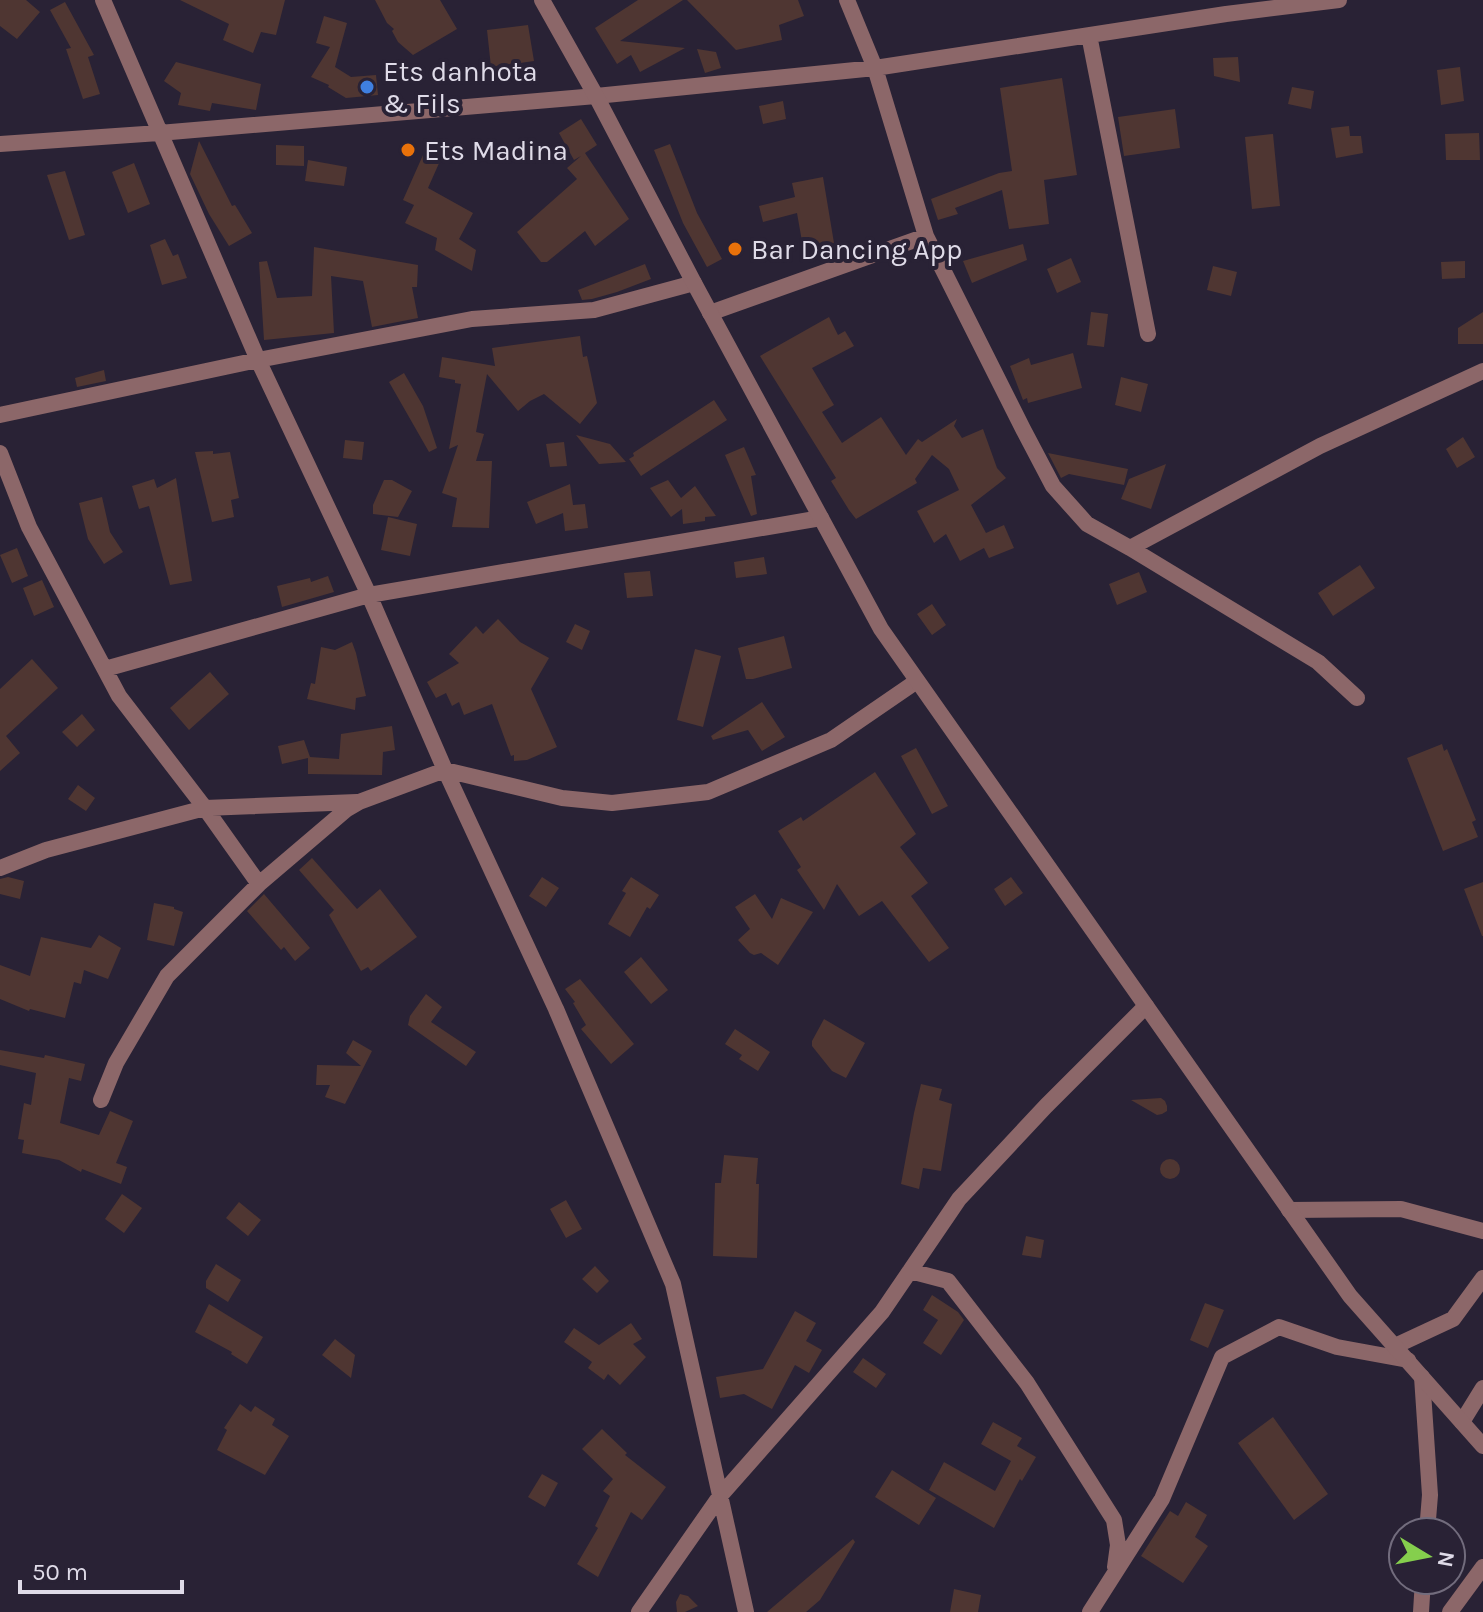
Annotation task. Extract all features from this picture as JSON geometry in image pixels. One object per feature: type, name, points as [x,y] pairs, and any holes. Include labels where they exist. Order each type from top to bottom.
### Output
[{"type":"street","points":[[103,0],[258,360],[369,595],[445,770],[556,1009],[673,1284],[746,1612]]},
{"type":"street","points":[[542,0],[881,629],[1350,1296],[1483,1446]]},
{"type":"street","points":[[847,0],[875,68],[926,236],[1053,486],[1087,524],[1318,662],[1357,698]]},
{"type":"street","points":[[0,144],[596,96],[875,68],[1226,14],[1339,0]]},
{"type":"street","points":[[1089,35],[1148,334]]},
{"type":"street","points":[[710,313],[926,236]]},
{"type":"street","points":[[0,415],[258,360],[472,319],[594,310],[694,283]]},
{"type":"street","points":[[1130,548],[1320,446],[1483,371]]},
{"type":"street","points":[[0,453],[29,527],[119,696],[259,884]]},
{"type":"street","points":[[105,669],[369,595],[821,518]]},
{"type":"street","points":[[101,1100],[116,1063],[167,976],[259,884],[359,802],[445,770],[562,798],[600,802],[708,792],[831,740],[917,681]]},
{"type":"street","points":[[0,868],[46,850],[205,808],[359,802]]},
{"type":"street","points":[[639,1612],[720,1496],[882,1312],[959,1199],[1146,1006]]},
{"type":"street","points":[[1289,1210],[1401,1209],[1483,1231]]},
{"type":"street","points":[[910,1271],[948,1281],[1027,1383],[1114,1520],[1118,1545],[1114,1573]]},
{"type":"street","points":[[1395,1346],[1453,1319],[1483,1278]]},
{"type":"street","points":[[1090,1612],[1162,1499],[1222,1357],[1279,1327],[1337,1347],[1408,1360]]},
{"type":"street","points":[[1422,1377],[1430,1495],[1428,1516]]},
{"type":"street","points":[[1462,1422],[1483,1388]]},
{"type":"street","points":[[1450,1612],[1483,1567]]},
{"type":"building","points":[[0,0],[26,0],[40,12],[17,39],[0,26]]},
{"type":"building","points":[[180,0],[285,0],[276,35],[261,32],[253,53],[223,40],[229,24]]},
{"type":"building","points":[[375,0],[440,0],[457,29],[413,55],[398,42],[392,31],[394,29],[387,23]]},
{"type":"building","points":[[638,0],[683,0],[620,41],[685,48],[640,72],[631,55],[617,64],[595,28]]},
{"type":"building","points":[[687,0],[798,0],[804,16],[779,25],[782,40],[736,50]]},
{"type":"building","points":[[65,2],[94,55],[88,57],[100,94],[83,99],[66,49],[71,48],[50,10]]},
{"type":"building","points":[[324,16],[347,23],[335,67],[351,77],[376,75],[378,95],[346,98],[329,85],[311,77],[330,47],[316,43]]},
{"type":"building","points":[[528,25],[534,61],[491,67],[487,30]]},
{"type":"building","points":[[697,49],[716,52],[721,68],[705,73]]},
{"type":"building","points":[[1238,57],[1240,82],[1214,76],[1213,58]]},
{"type":"building","points":[[176,62],[261,84],[256,110],[212,103],[210,111],[178,105],[181,93],[164,81]]},
{"type":"building","points":[[1460,67],[1464,101],[1441,105],[1437,70]]},
{"type":"building","points":[[1062,78],[1077,175],[1044,180],[1049,224],[1009,229],[1002,190],[955,208],[958,214],[938,220],[931,199],[1012,171],[1000,88]]},
{"type":"building","points":[[1292,87],[1314,91],[1311,109],[1288,104]]},
{"type":"building","points":[[783,101],[786,119],[763,124],[759,106]]},
{"type":"building","points":[[1175,109],[1180,148],[1124,156],[1118,117]]},
{"type":"building","points":[[581,119],[597,145],[585,153],[629,219],[595,246],[585,231],[547,262],[541,262],[517,232],[577,179],[567,168],[581,156],[574,160],[559,133]]},
{"type":"building","points":[[1349,126],[1350,136],[1361,136],[1363,153],[1336,158],[1331,128]]},
{"type":"building","points":[[1479,133],[1480,160],[1446,160],[1445,134]]},
{"type":"building","points":[[1273,134],[1280,206],[1252,209],[1245,137]]},
{"type":"building","points":[[199,141],[232,206],[235,205],[252,233],[229,246],[190,174]]},
{"type":"building","points":[[432,144],[464,145],[464,162],[440,161],[428,188],[473,213],[459,239],[476,250],[472,271],[435,250],[437,238],[405,223],[414,205],[403,200],[427,146],[432,147]]},
{"type":"building","points":[[670,144],[697,213],[722,259],[707,267],[683,223],[654,150]]},
{"type":"building","points":[[276,145],[304,146],[304,166],[276,165]]},
{"type":"building","points":[[308,160],[347,167],[344,186],[305,181]]},
{"type":"building","points":[[134,163],[150,204],[128,213],[112,172]]},
{"type":"building","points":[[65,171],[85,235],[69,240],[47,175]]},
{"type":"building","points":[[823,177],[834,243],[803,247],[797,213],[763,222],[759,206],[795,197],[792,183]]},
{"type":"building","points":[[165,239],[173,256],[178,254],[187,278],[162,285],[150,245]]},
{"type":"building","points":[[1023,244],[1027,260],[972,283],[963,261]]},
{"type":"building","points":[[314,247],[418,265],[417,287],[412,287],[418,318],[372,327],[363,281],[331,276],[334,333],[264,340],[259,262],[267,261],[277,298],[312,296]]},
{"type":"building","points":[[1071,258],[1081,282],[1057,293],[1047,269]]},
{"type":"building","points":[[1465,261],[1465,278],[1442,279],[1441,262]]},
{"type":"building","points":[[645,264],[651,279],[617,292],[582,300],[578,290]]},
{"type":"building","points":[[1213,266],[1237,272],[1231,296],[1207,290]]},
{"type":"building","points":[[1091,312],[1108,314],[1104,347],[1087,345]]},
{"type":"building","points":[[1483,312],[1483,344],[1458,344],[1458,328]]},
{"type":"building","points":[[829,317],[838,335],[845,331],[854,346],[812,368],[834,405],[822,412],[842,443],[881,417],[906,455],[918,439],[922,442],[957,419],[954,426],[962,438],[983,429],[997,468],[1006,478],[971,505],[986,533],[1004,525],[1014,548],[989,558],[984,548],[960,561],[946,534],[934,543],[917,511],[959,490],[949,469],[932,455],[915,479],[917,483],[856,519],[831,481],[836,478],[760,356]]},
{"type":"building","points":[[580,336],[597,403],[580,424],[544,394],[518,411],[487,374],[476,432],[484,434],[476,461],[492,461],[489,528],[452,527],[457,498],[442,493],[458,445],[449,449],[461,384],[439,377],[442,357],[495,366],[492,348]]},
{"type":"building","points":[[1073,353],[1082,388],[1028,403],[1027,398],[1023,400],[1010,366],[1029,358],[1031,365]]},
{"type":"building","points":[[104,370],[106,381],[77,387],[75,378]]},
{"type":"building","points":[[404,373],[423,406],[437,448],[429,452],[389,382]]},
{"type":"building","points":[[1121,377],[1148,384],[1141,412],[1115,405]]},
{"type":"building","points":[[714,400],[727,420],[641,476],[629,459],[634,456],[633,453]]},
{"type":"building","points":[[576,435],[610,444],[626,462],[599,464]]},
{"type":"building","points":[[1463,437],[1475,457],[1457,468],[1446,449]]},
{"type":"building","points":[[345,440],[364,442],[362,460],[343,458]]},
{"type":"building","points":[[564,442],[567,466],[550,467],[546,444]]},
{"type":"building","points":[[744,447],[756,475],[751,476],[757,514],[751,516],[725,455]]},
{"type":"building","points":[[213,451],[213,454],[230,452],[239,498],[231,500],[234,517],[212,522],[195,452]]},
{"type":"building","points":[[1048,453],[1128,469],[1124,485],[1069,474],[1061,478]]},
{"type":"building","points":[[1166,464],[1151,509],[1121,499],[1129,479]]},
{"type":"building","points":[[176,478],[192,581],[170,585],[149,506],[139,509],[132,486],[154,479],[157,488]]},
{"type":"building","points":[[384,480],[392,480],[412,491],[398,517],[373,514],[373,505]]},
{"type":"building","points":[[668,480],[681,498],[695,486],[716,516],[683,524],[682,509],[671,517],[650,488]]},
{"type":"building","points":[[570,484],[573,505],[585,504],[588,528],[565,531],[563,513],[536,524],[527,502]]},
{"type":"building","points":[[102,497],[110,532],[123,552],[104,564],[88,539],[79,503]]},
{"type":"building","points":[[388,517],[417,524],[410,556],[381,550]]},
{"type":"building","points":[[17,548],[28,576],[12,583],[0,555]]},
{"type":"building","points":[[764,557],[767,574],[736,578],[734,562]]},
{"type":"building","points":[[1360,565],[1375,588],[1333,616],[1318,593]]},
{"type":"building","points":[[650,571],[653,596],[627,598],[624,573]]},
{"type":"building","points":[[1139,572],[1147,592],[1117,605],[1109,584]]},
{"type":"building","points":[[328,576],[334,592],[282,607],[277,586],[310,578],[311,582]]},
{"type":"building","points":[[42,580],[54,607],[34,616],[23,588]]},
{"type":"building","points":[[932,604],[946,625],[932,635],[917,614]]},
{"type":"building","points":[[498,619],[520,642],[549,658],[531,689],[557,747],[527,760],[514,761],[492,704],[464,715],[459,702],[452,706],[446,693],[436,698],[427,682],[459,663],[449,654],[476,626],[483,634]]},
{"type":"building","points":[[575,624],[590,631],[582,650],[566,642]]},
{"type":"building","points":[[784,636],[792,668],[746,679],[738,648]]},
{"type":"building","points":[[352,642],[366,696],[356,698],[355,710],[307,699],[311,683],[315,684],[321,647],[335,650]]},
{"type":"building","points":[[695,649],[721,656],[703,727],[677,720]]},
{"type":"building","points":[[32,659],[58,688],[6,736],[20,753],[0,771],[0,689]]},
{"type":"building","points":[[210,672],[229,694],[189,730],[170,708]]},
{"type":"building","points":[[762,702],[785,737],[762,751],[748,730],[713,740],[711,736]]},
{"type":"building","points":[[82,714],[95,730],[77,747],[62,732]]},
{"type":"building","points":[[392,726],[395,750],[383,752],[382,775],[308,774],[308,758],[282,764],[278,746],[304,740],[310,757],[339,759],[341,734]]},
{"type":"building","points":[[1442,744],[1444,751],[1447,749],[1476,820],[1472,822],[1478,837],[1443,851],[1407,758]]},
{"type":"building","points":[[916,748],[948,806],[932,814],[901,756]]},
{"type":"building","points":[[875,772],[916,834],[900,847],[928,883],[911,896],[949,948],[929,962],[882,901],[859,916],[837,884],[824,910],[797,870],[801,867],[778,831],[801,817],[803,821]]},
{"type":"building","points":[[78,785],[95,798],[86,811],[68,799]]},
{"type":"building","points":[[312,858],[357,909],[380,889],[417,937],[371,971],[368,967],[361,971],[329,915],[334,910],[299,870]]},
{"type":"building","points":[[8,877],[24,881],[20,899],[0,894],[0,879]]},
{"type":"building","points":[[542,877],[559,888],[546,907],[529,896]]},
{"type":"building","points":[[631,877],[659,895],[650,909],[647,907],[630,937],[608,924],[626,893],[622,891]]},
{"type":"building","points":[[1011,877],[1023,893],[1005,906],[994,889]]},
{"type":"building","points":[[1483,882],[1483,936],[1482,936],[1464,889]]},
{"type":"building","points":[[264,894],[310,948],[295,961],[284,947],[281,950],[247,911]]},
{"type":"building","points":[[755,894],[772,919],[781,898],[813,912],[778,965],[761,953],[750,953],[738,940],[750,929],[735,907]]},
{"type":"building","points":[[154,903],[183,912],[174,946],[147,940]]},
{"type":"building","points":[[99,935],[121,948],[108,979],[84,970],[81,984],[74,982],[65,1018],[29,1011],[0,999],[0,965],[30,976],[41,937],[91,948]]},
{"type":"building","points":[[641,957],[668,990],[651,1004],[624,972]]},
{"type":"building","points":[[580,979],[634,1044],[611,1064],[581,1029],[586,1025],[565,989]]},
{"type":"building","points":[[426,994],[442,1007],[431,1022],[476,1052],[466,1066],[408,1025],[410,1016]]},
{"type":"building","points":[[824,1019],[865,1043],[846,1078],[832,1071],[812,1046]]},
{"type":"building","points":[[735,1029],[770,1052],[758,1071],[739,1059],[742,1055],[725,1044]]},
{"type":"building","points":[[353,1040],[372,1051],[345,1104],[325,1097],[330,1085],[316,1085],[317,1065],[361,1066],[346,1053]]},
{"type":"building","points":[[0,1050],[85,1064],[81,1081],[69,1078],[60,1123],[99,1135],[110,1111],[133,1121],[116,1163],[127,1167],[121,1184],[82,1169],[81,1172],[59,1160],[22,1153],[24,1140],[18,1139],[24,1103],[31,1105],[36,1073],[0,1065]]},
{"type":"building","points":[[921,1084],[942,1089],[939,1100],[952,1104],[941,1171],[923,1168],[919,1189],[901,1184]]},
{"type":"building","points":[[1161,1098],[1167,1111],[1157,1115],[1131,1100]]},
{"type":"building","points":[[724,1155],[758,1158],[757,1258],[713,1256],[715,1183],[721,1183]]},
{"type":"building","points":[[1170,1159],[1177,1162],[1180,1169],[1177,1176],[1170,1179],[1163,1176],[1160,1169],[1163,1162]]},
{"type":"building","points":[[122,1194],[142,1208],[124,1233],[105,1219]]},
{"type":"building","points":[[566,1200],[582,1229],[566,1238],[550,1209]]},
{"type":"building","points":[[239,1202],[261,1220],[248,1236],[226,1218]]},
{"type":"building","points":[[1026,1236],[1044,1240],[1041,1258],[1022,1255]]},
{"type":"building","points":[[216,1264],[241,1280],[228,1302],[206,1288],[206,1281]]},
{"type":"building","points":[[595,1266],[609,1281],[597,1293],[582,1279]]},
{"type":"building","points":[[932,1295],[958,1312],[964,1320],[941,1355],[923,1343],[938,1320],[923,1310]]},
{"type":"building","points":[[1205,1303],[1224,1310],[1208,1348],[1190,1340]]},
{"type":"building","points":[[209,1304],[263,1337],[247,1364],[195,1332]]},
{"type":"building","points":[[795,1311],[816,1323],[806,1341],[822,1350],[809,1373],[795,1365],[772,1409],[744,1394],[720,1398],[716,1377],[763,1369]]},
{"type":"building","points":[[631,1323],[642,1339],[633,1344],[646,1357],[620,1385],[608,1374],[604,1380],[588,1368],[592,1362],[564,1342],[574,1328],[599,1345]]},
{"type":"building","points":[[335,1339],[355,1355],[351,1378],[322,1355]]},
{"type":"building","points":[[863,1358],[886,1374],[876,1388],[853,1372]]},
{"type":"building","points":[[240,1404],[251,1412],[255,1406],[275,1419],[272,1425],[289,1436],[265,1475],[217,1450],[227,1430],[224,1428]]},
{"type":"building","points":[[1273,1417],[1328,1494],[1294,1520],[1238,1443]]},
{"type":"building","points":[[993,1422],[1022,1438],[1017,1446],[1036,1457],[1022,1481],[1020,1479],[994,1528],[929,1490],[944,1462],[995,1491],[1011,1461],[981,1444]]},
{"type":"building","points":[[602,1429],[627,1453],[625,1455],[666,1487],[642,1520],[631,1512],[598,1577],[577,1564],[598,1528],[595,1526],[610,1496],[603,1491],[613,1479],[582,1449]]},
{"type":"building","points":[[892,1470],[936,1498],[919,1525],[875,1497]]},
{"type":"building","points":[[542,1474],[558,1483],[545,1507],[528,1497]]},
{"type":"building","points":[[1186,1502],[1207,1515],[1195,1537],[1208,1546],[1183,1583],[1141,1556],[1170,1511],[1178,1516]]},
{"type":"building","points":[[853,1539],[855,1542],[820,1600],[806,1612],[767,1612]]},
{"type":"building","points":[[954,1589],[981,1595],[978,1612],[950,1612]]},
{"type":"building","points":[[680,1594],[688,1596],[698,1606],[677,1612],[676,1602]]},
{"type":"place","name":"Ets danhota & Fils","points":[[367,87]]},
{"type":"place","name":"Ets Madina","points":[[408,150]]},
{"type":"place","name":"Bar Dancing App","points":[[735,249]]}]
